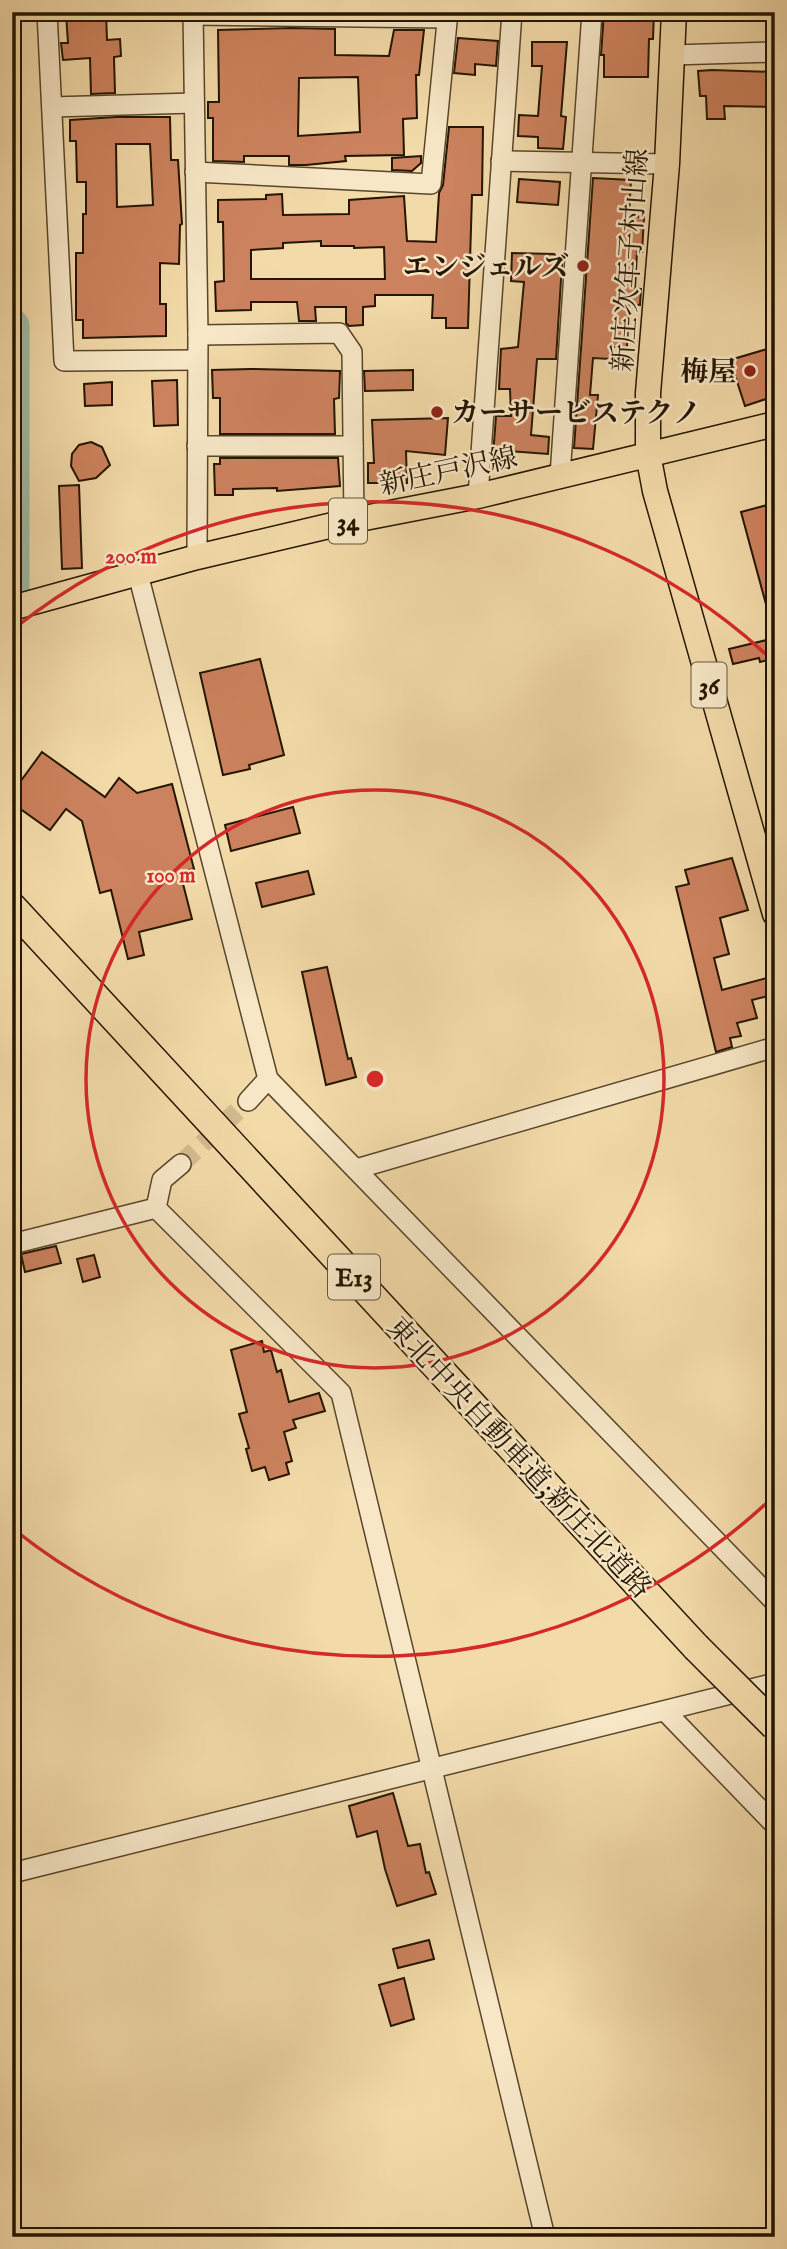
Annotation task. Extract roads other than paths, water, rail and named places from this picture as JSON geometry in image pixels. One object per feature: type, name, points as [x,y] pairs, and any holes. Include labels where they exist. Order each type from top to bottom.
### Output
[{"type":"highway","name":"東北中央自動車道;新庄北道路","points":[[12,907],[696,1647],[775,1726]]},
{"type":"main road","name":"新庄次年子村山線","points":[[674,12],[667,164],[648,393],[648,454],[655,491],[775,915]]},
{"type":"main road","name":"新庄戸沢線","points":[[12,608],[197,558],[354,520],[478,496],[775,424]]},
{"type":"street","points":[[47,12],[64,360],[197,360]]},
{"type":"street","points":[[478,496],[512,12]]},
{"type":"street","points":[[559,476],[592,12]]},
{"type":"street","points":[[195,172],[431,184],[447,15],[193,14],[195,172],[198,335],[197,558]]},
{"type":"street","points":[[671,55],[775,52]]},
{"type":"street","points":[[51,107],[194,103]]},
{"type":"street","points":[[502,160],[667,164]]},
{"type":"street","points":[[198,335],[339,333],[352,352],[354,520]]},
{"type":"street","points":[[197,446],[353,446]]},
{"type":"street","points":[[138,574],[268,1079],[775,1602]]},
{"type":"street","points":[[356,1169],[775,1046]]},
{"type":"street","points":[[248,1101],[268,1079]]},
{"type":"street","points":[[156,1208],[162,1181],[181,1164]]},
{"type":"street","points":[[12,1244],[156,1208]]},
{"type":"street","points":[[156,1208],[341,1393],[545,2237]]},
{"type":"street","points":[[12,1873],[775,1683]]},
{"type":"street","points":[[665,1711],[775,1825]]},
{"type":"waterway","points":[[12,326],[12,598]]},
{"type":"tunnel","points":[[181,1164],[248,1101]]},
{"type":"place","name":"エンジェルズ","points":[[583,266]]},
{"type":"place","name":"梅屋","points":[[750,371]]},
{"type":"place","name":"カーサービステクノ","points":[[437,412]]}]
